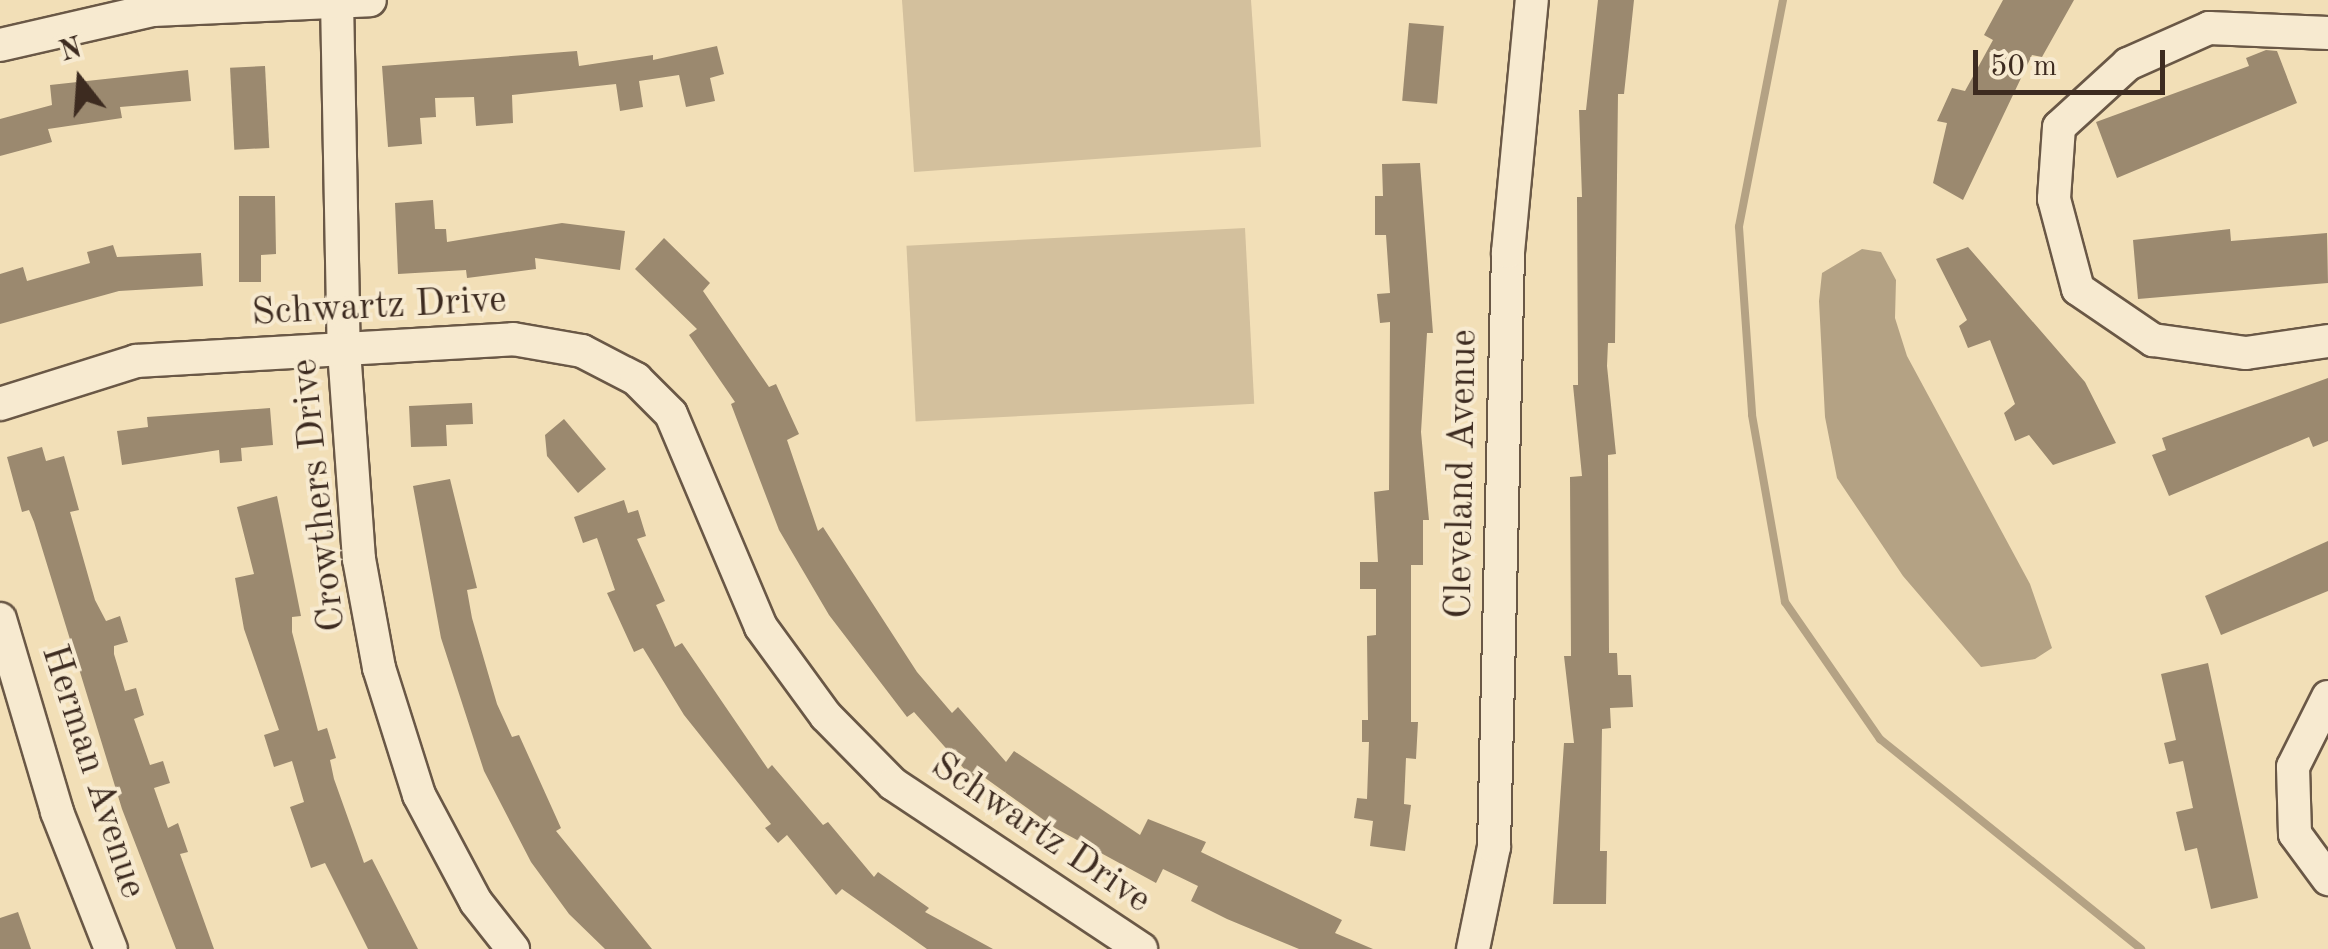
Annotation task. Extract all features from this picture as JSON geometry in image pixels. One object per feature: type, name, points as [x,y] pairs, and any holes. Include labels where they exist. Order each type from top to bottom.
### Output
[{"type":"street","points":[[0,45],[152,10],[370,0]]},
{"type":"street","name":"Cleveland Avenue","points":[[1473,949],[1494,847],[1508,252],[1532,0]]},
{"type":"street","name":"Crowthers Drive","points":[[336,1],[344,350],[358,559],[379,668],[420,795],[476,902],[513,949]]},
{"type":"street","points":[[2328,34],[2209,28],[2128,64],[2058,127],[2054,199],[2078,289],[2154,340],[2246,353],[2328,341]]},
{"type":"street","name":"Schwartz Drive","points":[[0,404],[136,361],[513,339],[582,351],[636,378],[672,414],[761,626],[826,716],[893,784],[1141,949]]},
{"type":"street","name":"Herman Avenue","points":[[0,620],[57,812],[111,949]]},
{"type":"street","points":[[2328,697],[2293,767],[2295,834],[2328,880]]},
{"type":"shaded area","points":[[902,0],[1251,0],[1261,147],[914,172]]},
{"type":"shaded area","points":[[1245,228],[1254,404],[916,422],[906,246]]},
{"type":"shaded area","points":[[1862,249],[1881,252],[1896,280],[1895,318],[1907,356],[2030,584],[2052,648],[2035,659],[1981,667],[1903,576],[1837,478],[1825,417],[1819,301],[1822,273]]},
{"type":"building","points":[[1598,0],[1634,0],[1624,94],[1618,94],[1615,343],[1608,343],[1607,366],[1616,454],[1608,455],[1609,653],[1617,653],[1618,675],[1631,675],[1633,707],[1610,708],[1611,728],[1602,729],[1600,851],[1607,851],[1606,904],[1553,904],[1564,743],[1574,743],[1564,656],[1571,656],[1570,477],[1582,476],[1573,385],[1578,385],[1577,197],[1582,197],[1579,110],[1586,110]]},
{"type":"building","points":[[2003,0],[2074,0],[2042,57],[2032,55],[1963,200],[1933,183],[1947,123],[1937,121],[1952,88],[1965,91],[1993,40],[1984,35]]},
{"type":"building","points":[[1409,23],[1444,26],[1437,104],[1402,101]]},
{"type":"building","points":[[717,46],[724,74],[710,78],[715,101],[686,107],[679,75],[639,81],[643,107],[620,111],[616,84],[512,95],[513,123],[476,126],[474,97],[435,98],[436,117],[420,118],[422,144],[388,147],[382,66],[577,51],[579,66],[653,55],[653,60]]},
{"type":"building","points":[[2266,50],[2277,51],[2297,103],[2117,178],[2096,122],[2249,66],[2246,58]]},
{"type":"building","points":[[265,66],[269,148],[234,150],[230,68]]},
{"type":"building","points":[[188,70],[191,101],[120,107],[122,118],[48,129],[52,142],[0,156],[0,119],[52,105],[50,85]]},
{"type":"building","points":[[1420,163],[1433,333],[1427,333],[1421,432],[1429,520],[1423,520],[1423,565],[1411,565],[1411,722],[1418,722],[1416,759],[1406,758],[1404,804],[1411,805],[1405,851],[1370,846],[1373,821],[1354,818],[1357,798],[1367,799],[1369,742],[1362,742],[1362,720],[1368,720],[1367,636],[1376,635],[1376,589],[1360,589],[1360,562],[1378,562],[1374,492],[1389,490],[1390,322],[1380,323],[1377,294],[1390,293],[1386,235],[1375,235],[1375,196],[1383,196],[1382,164]]},
{"type":"building","points":[[239,196],[275,196],[276,254],[261,255],[261,282],[239,282]]},
{"type":"building","points":[[433,200],[435,229],[446,229],[447,242],[562,223],[625,231],[620,270],[535,258],[536,269],[467,278],[466,270],[398,274],[395,203]]},
{"type":"building","points":[[2230,229],[2231,241],[2327,233],[2328,283],[2138,299],[2133,240]]},
{"type":"building","points":[[664,238],[710,283],[703,291],[769,387],[776,384],[799,434],[787,440],[818,531],[823,527],[917,672],[952,713],[958,707],[1006,762],[1014,751],[1140,835],[1148,819],[1206,842],[1201,852],[1342,920],[1335,933],[1373,949],[1299,949],[1227,919],[1191,901],[1198,886],[1163,869],[1156,883],[1055,828],[981,775],[974,780],[914,712],[907,717],[829,615],[779,530],[731,404],[735,402],[689,335],[697,329],[635,269]]},
{"type":"building","points":[[113,245],[117,257],[201,253],[203,286],[119,291],[0,324],[0,274],[23,267],[27,281],[90,263],[87,252]]},
{"type":"building","points":[[1968,247],[2085,382],[2116,443],[2053,465],[2029,435],[2015,441],[2004,413],[2015,404],[1990,340],[1968,348],[1959,326],[1967,320],[1936,259]]},
{"type":"building","points":[[2328,378],[2328,441],[2313,447],[2309,437],[2169,496],[2152,455],[2166,450],[2162,438]]},
{"type":"building","points":[[472,403],[473,424],[446,425],[447,446],[411,447],[409,406]]},
{"type":"building","points":[[270,408],[273,445],[241,448],[242,461],[220,463],[219,450],[122,465],[117,431],[148,427],[147,417]]},
{"type":"building","points":[[564,419],[606,469],[578,493],[547,456],[545,435]]},
{"type":"building","points":[[42,447],[46,461],[64,456],[79,510],[70,512],[95,600],[106,621],[120,616],[128,642],[114,646],[114,654],[125,691],[136,688],[144,715],[134,719],[150,765],[163,761],[170,783],[154,788],[168,828],[178,823],[188,852],[180,854],[214,949],[176,949],[122,809],[34,522],[29,510],[22,512],[7,457]]},
{"type":"building","points":[[450,479],[477,588],[467,590],[472,618],[497,704],[512,737],[519,735],[561,828],[556,831],[652,949],[605,949],[569,914],[531,862],[484,771],[441,638],[413,486]]},
{"type":"building","points":[[277,496],[301,616],[292,617],[292,632],[318,731],[327,728],[336,758],[330,760],[334,779],[364,863],[372,859],[418,949],[368,949],[325,863],[311,868],[290,807],[304,802],[292,761],[274,767],[264,735],[279,730],[244,629],[235,578],[254,574],[237,507]]},
{"type":"building","points":[[624,500],[628,513],[638,510],[646,536],[637,539],[665,601],[656,605],[675,647],[682,643],[768,769],[772,765],[823,825],[828,822],[874,877],[878,872],[929,908],[925,912],[993,949],[927,949],[842,889],[836,895],[787,835],[778,843],[765,828],[771,824],[684,715],[643,648],[634,652],[607,593],[615,590],[597,538],[583,543],[574,517]]},
{"type":"building","points":[[2328,541],[2328,591],[2221,635],[2205,596]]},
{"type":"building","points":[[2208,663],[2258,898],[2211,909],[2197,848],[2185,851],[2176,812],[2193,808],[2183,761],[2169,764],[2164,743],[2176,740],[2161,674]]},
{"type":"building","points":[[18,912],[31,949],[0,949],[0,918]]},
{"type":"waterway","points":[[1783,0],[1739,227],[1752,415],[1785,602],[1880,739],[2141,949]]}]
